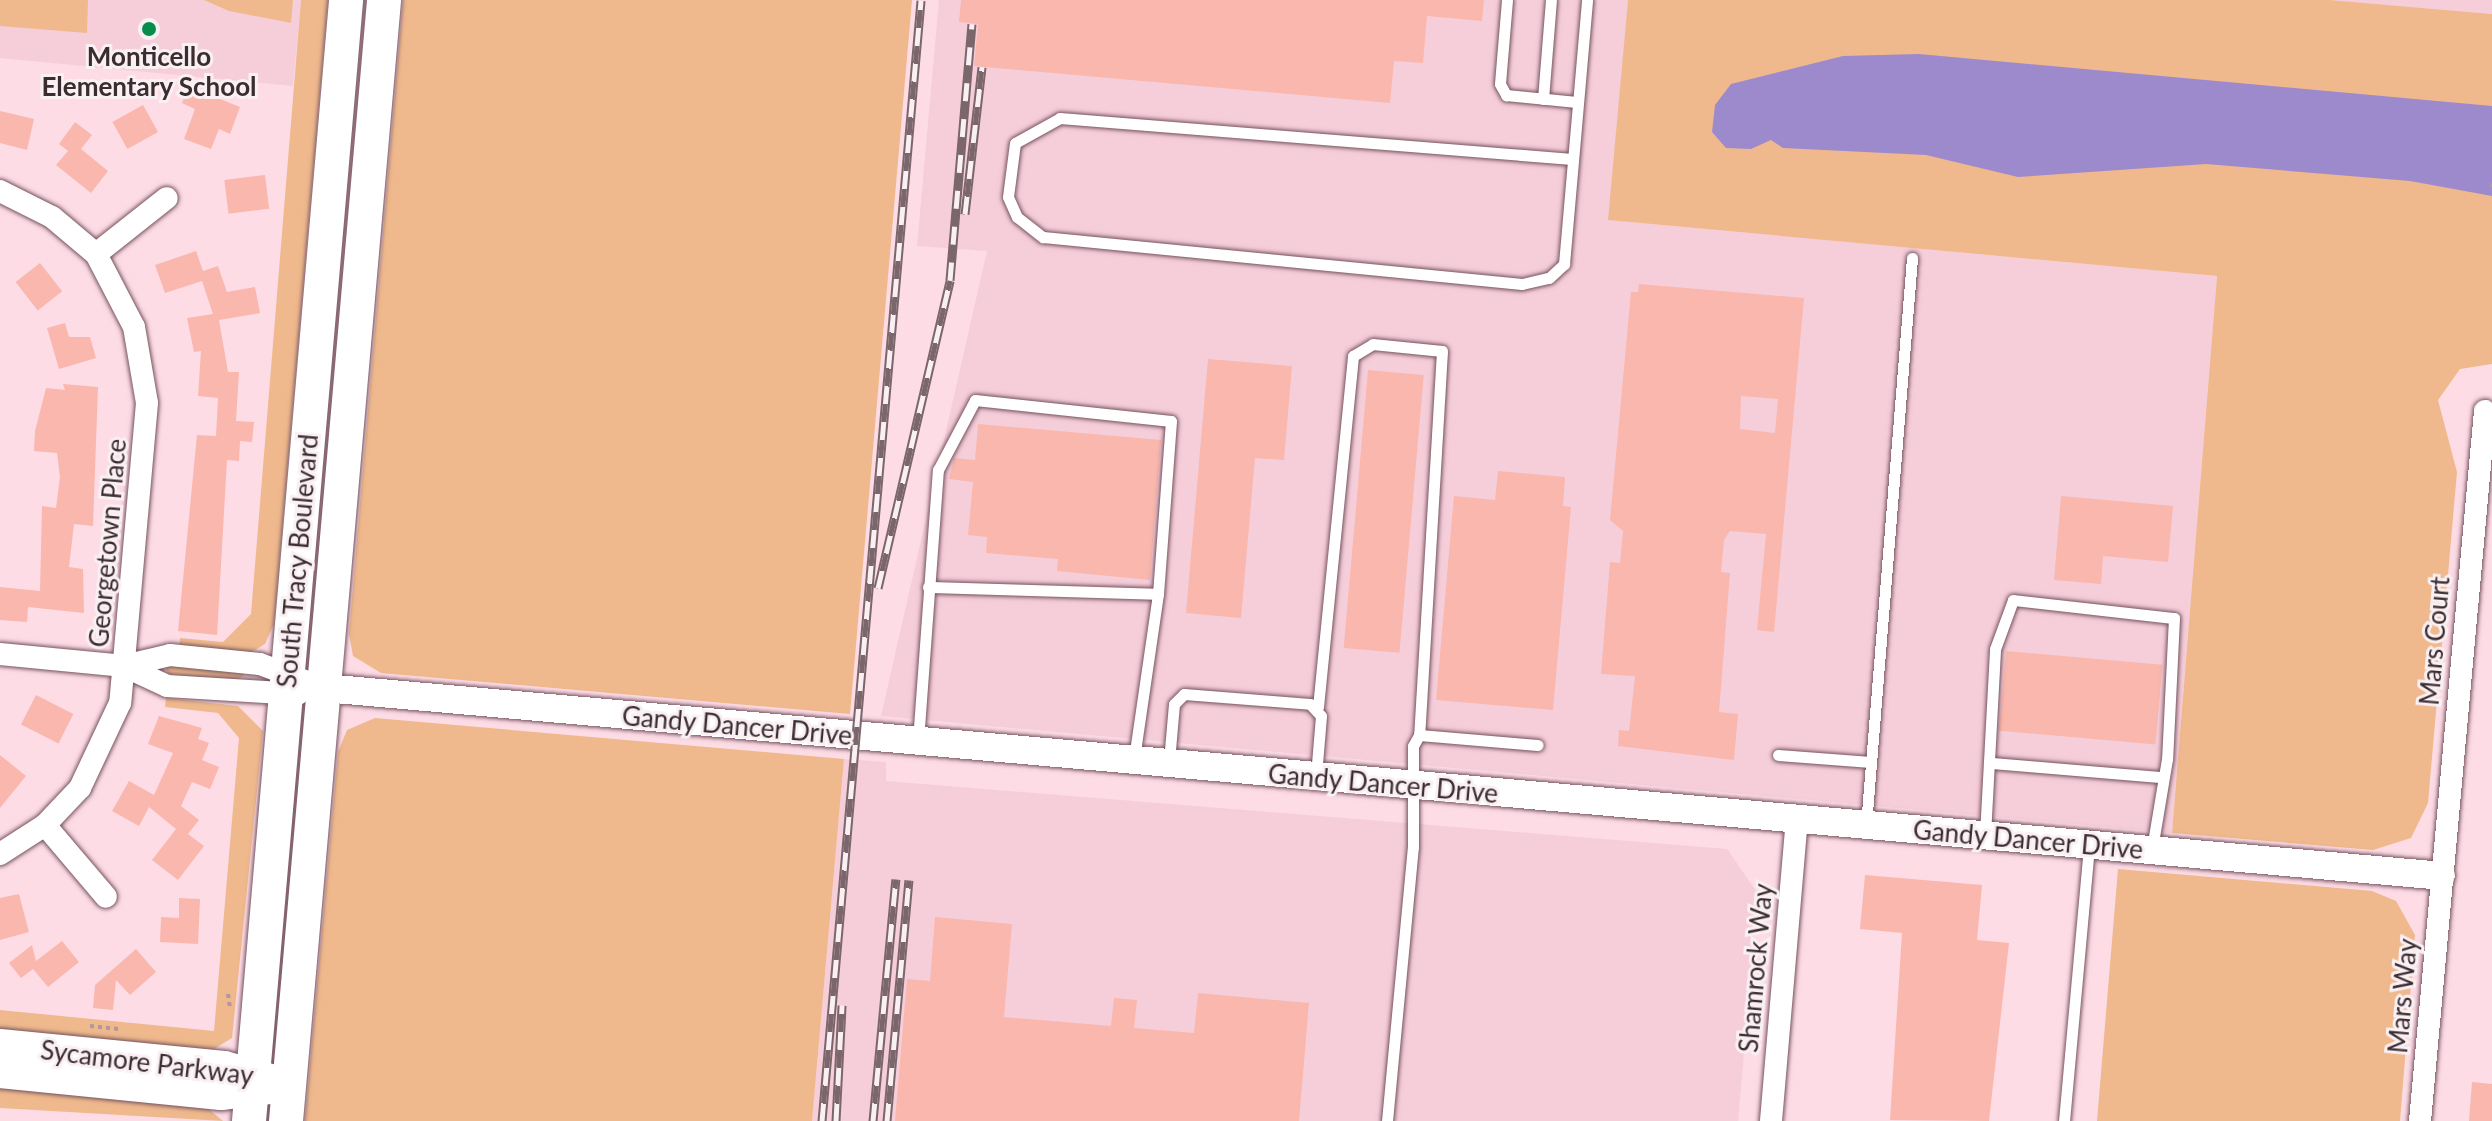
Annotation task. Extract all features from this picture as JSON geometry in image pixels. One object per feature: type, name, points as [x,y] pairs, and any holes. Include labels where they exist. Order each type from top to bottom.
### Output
[{"type":"main road","name":"South Tracy Boulevard","points":[[251,1096],[346,0]]},
{"type":"main road","name":"South Tracy Boulevard","points":[[286,1121],[384,0]]},
{"type":"main road","name":"Sycamore Parkway","points":[[0,1045],[251,1096]]},
{"type":"main road","name":"Sycamore Parkway","points":[[0,1072],[251,1096],[289,1085]]},
{"type":"street","points":[[0,191],[52,217],[96,254],[167,198]]},
{"type":"street","name":"Georgetown Place","points":[[0,854],[45,825],[80,788],[104,745],[124,666],[147,403],[134,327],[96,254]]},
{"type":"street","name":"Mars Court","points":[[2441,876],[2485,411]]},
{"type":"street","points":[[0,654],[124,666],[170,655],[287,683],[324,688]]},
{"type":"street","points":[[124,666],[167,686],[287,683]]},
{"type":"street","name":"Gandy Dancer Drive","points":[[324,688],[2441,876]]},
{"type":"street","name":"Shamrock Way","points":[[1771,1121],[1797,820]]},
{"type":"street","points":[[45,825],[106,897]]},
{"type":"street","name":"Mars Way","points":[[2420,1121],[2441,876]]},
{"type":"lane","points":[[1507,0],[1500,84],[1506,95],[1577,102]]},
{"type":"lane","points":[[1543,99],[1551,0]]},
{"type":"lane","points":[[1572,159],[1060,118],[1015,143],[1008,197],[1017,217],[1043,237],[1522,284],[1549,278],[1564,264],[1587,0]]},
{"type":"lane","points":[[1866,826],[1912,258]]},
{"type":"lane","points":[[1316,778],[1318,707],[1353,356],[1373,344],[1442,351],[1419,735],[1410,786],[1413,847],[1387,1121]]},
{"type":"lane","points":[[918,741],[938,470],[975,400],[1171,421],[1158,594],[1134,762]]},
{"type":"lane","points":[[928,587],[1158,594]]},
{"type":"lane","points":[[1985,836],[1992,763],[1995,649],[2013,600],[2174,618],[2167,759],[2159,777],[2152,851]]},
{"type":"lane","points":[[1169,765],[1174,704],[1184,694],[1318,707]]},
{"type":"lane","points":[[1419,735],[1538,745]]},
{"type":"lane","points":[[1778,755],[1871,762]]},
{"type":"lane","points":[[1992,763],[2159,777]]},
{"type":"lane","points":[[2064,1121],[2089,845]]},
{"type":"shaded area","name":"Monticello Elementary School","points":[[0,0],[301,0],[293,86],[0,58]]},
{"type":"shaded area","points":[[0,0],[88,0],[87,33],[0,26]]},
{"type":"shaded area","points":[[204,0],[293,0],[291,23],[229,11]]},
{"type":"shaded area","points":[[301,0],[328,0],[274,624],[265,644],[248,654],[179,649],[180,638],[223,642],[251,614]]},
{"type":"shaded area","points":[[403,0],[912,0],[850,714],[381,673],[353,656],[349,634]]},
{"type":"shaded area","points":[[939,0],[1628,0],[1609,220],[2217,276],[2172,833],[881,716],[987,251],[917,246]]},
{"type":"shaded area","points":[[1628,0],[2330,0],[2492,14],[2492,364],[2460,369],[2438,400],[2457,472],[2428,803],[2411,838],[2373,850],[2172,833],[2217,276],[1608,220]]},
{"type":"shaded area","points":[[2330,0],[2492,0],[2492,14]]},
{"type":"shaded area","points":[[1919,54],[2492,106],[2492,196],[2410,181],[2206,164],[2018,177],[1926,155],[1783,148],[1771,140],[1751,149],[1726,148],[1712,132],[1715,105],[1731,84],[1843,56]]},
{"type":"shaded area","points":[[164,663],[243,671],[244,675],[236,681],[168,674]]},
{"type":"shaded area","points":[[166,698],[238,706],[263,731],[232,1038],[209,1052],[0,1033],[0,1010],[214,1031],[239,738],[218,713],[165,707]]},
{"type":"shaded area","points":[[375,718],[844,759],[812,1121],[305,1121],[338,752],[347,730]]},
{"type":"shaded area","points":[[844,759],[886,762],[886,781],[1727,849],[1758,894],[1738,1121],[812,1121]]},
{"type":"shaded area","points":[[2118,869],[2372,891],[2396,901],[2415,935],[2400,1121],[2097,1121]]},
{"type":"shaded area","points":[[0,1085],[206,1107],[223,1121],[0,1108]]},
{"type":"building","points":[[961,0],[1484,0],[1482,21],[1427,16],[1423,63],[1394,61],[1390,103],[974,66],[978,24],[959,22]]},
{"type":"building","points":[[188,86],[240,107],[230,134],[219,129],[211,149],[184,139],[195,109],[182,103]]},
{"type":"building","points":[[143,105],[158,132],[127,149],[112,122]]},
{"type":"building","points":[[0,111],[34,119],[27,150],[0,143]]},
{"type":"building","points":[[75,122],[92,135],[81,149],[108,171],[91,193],[56,165],[68,151],[59,144]]},
{"type":"building","points":[[265,175],[269,209],[228,214],[224,180]]},
{"type":"building","points":[[196,251],[203,271],[218,266],[227,292],[255,287],[260,313],[219,320],[228,372],[239,372],[236,421],[254,422],[252,442],[240,441],[239,461],[227,460],[217,635],[178,631],[197,435],[216,436],[218,398],[198,396],[201,351],[194,352],[187,318],[213,314],[202,281],[165,293],[155,265]]},
{"type":"building","points":[[40,263],[62,291],[38,310],[16,282]]},
{"type":"building","points":[[1639,284],[1804,298],[1774,632],[1757,630],[1766,534],[1730,531],[1724,540],[1721,572],[1730,573],[1719,712],[1738,714],[1734,760],[1618,746],[1619,730],[1629,731],[1635,676],[1601,674],[1610,562],[1620,563],[1623,531],[1610,520],[1631,292],[1638,292]],"holes":[[[1741,396],[1778,399],[1775,433],[1740,429]]]},
{"type":"building","points":[[65,323],[69,337],[90,337],[96,358],[59,369],[47,328]]},
{"type":"building","points":[[1208,359],[1292,366],[1284,460],[1255,458],[1241,618],[1186,613]]},
{"type":"building","points":[[1368,370],[1424,375],[1399,653],[1344,648]]},
{"type":"building","points":[[63,384],[98,387],[93,526],[74,524],[69,567],[83,569],[84,613],[28,607],[27,622],[0,620],[0,587],[40,591],[42,506],[56,508],[60,477],[57,453],[34,451],[35,431],[46,388],[65,390]]},
{"type":"building","points":[[978,424],[1161,440],[1150,580],[1057,571],[1058,559],[986,553],[987,537],[968,535],[973,482],[949,479],[954,458],[975,460]]},
{"type":"building","points":[[1498,471],[1565,477],[1563,506],[1571,507],[1553,710],[1436,700],[1454,496],[1495,500]]},
{"type":"building","points":[[2061,496],[2173,506],[2168,562],[2103,556],[2101,584],[2054,580]]},
{"type":"building","points":[[2006,651],[2162,665],[2155,744],[1999,731]]},
{"type":"building","points":[[36,695],[73,714],[58,743],[21,724]]},
{"type":"building","points":[[159,716],[202,728],[198,739],[209,743],[202,760],[219,767],[210,789],[192,782],[181,806],[199,820],[188,834],[204,846],[178,880],[152,860],[176,829],[149,807],[139,826],[112,811],[129,781],[154,795],[173,753],[148,744]]},
{"type":"building","points":[[0,755],[26,776],[0,808]]},
{"type":"building","points":[[1865,875],[1982,885],[1977,940],[2009,943],[1989,1121],[1890,1120],[1902,933],[1860,929]]},
{"type":"building","points":[[19,894],[29,932],[0,940],[0,898]]},
{"type":"building","points":[[179,898],[200,899],[198,944],[160,942],[161,917],[179,918]]},
{"type":"building","points":[[935,917],[1012,924],[1004,1017],[1111,1026],[1114,998],[1137,1000],[1134,1028],[1194,1033],[1198,993],[1309,1003],[1299,1121],[895,1121],[907,979],[930,981]]},
{"type":"building","points":[[62,941],[79,962],[48,987],[33,969],[21,978],[9,963],[32,945],[36,961]]},
{"type":"building","points":[[136,949],[156,972],[130,995],[116,980],[113,1010],[93,1008],[95,985]]},
{"type":"building","points":[[2472,1082],[2492,1084],[2492,1121],[2469,1121]]},
{"type":"railway","points":[[822,1121],[921,0]]},
{"type":"railway","points":[[878,588],[950,280],[972,24]]},
{"type":"railway","points":[[965,214],[982,67]]},
{"type":"railway","points":[[873,1121],[896,879]]},
{"type":"railway","points":[[887,1121],[909,880]]},
{"type":"railway","points":[[836,1121],[842,1005]]},
{"type":"place","name":"Monticello Elementary School","points":[[149,29]]}]
